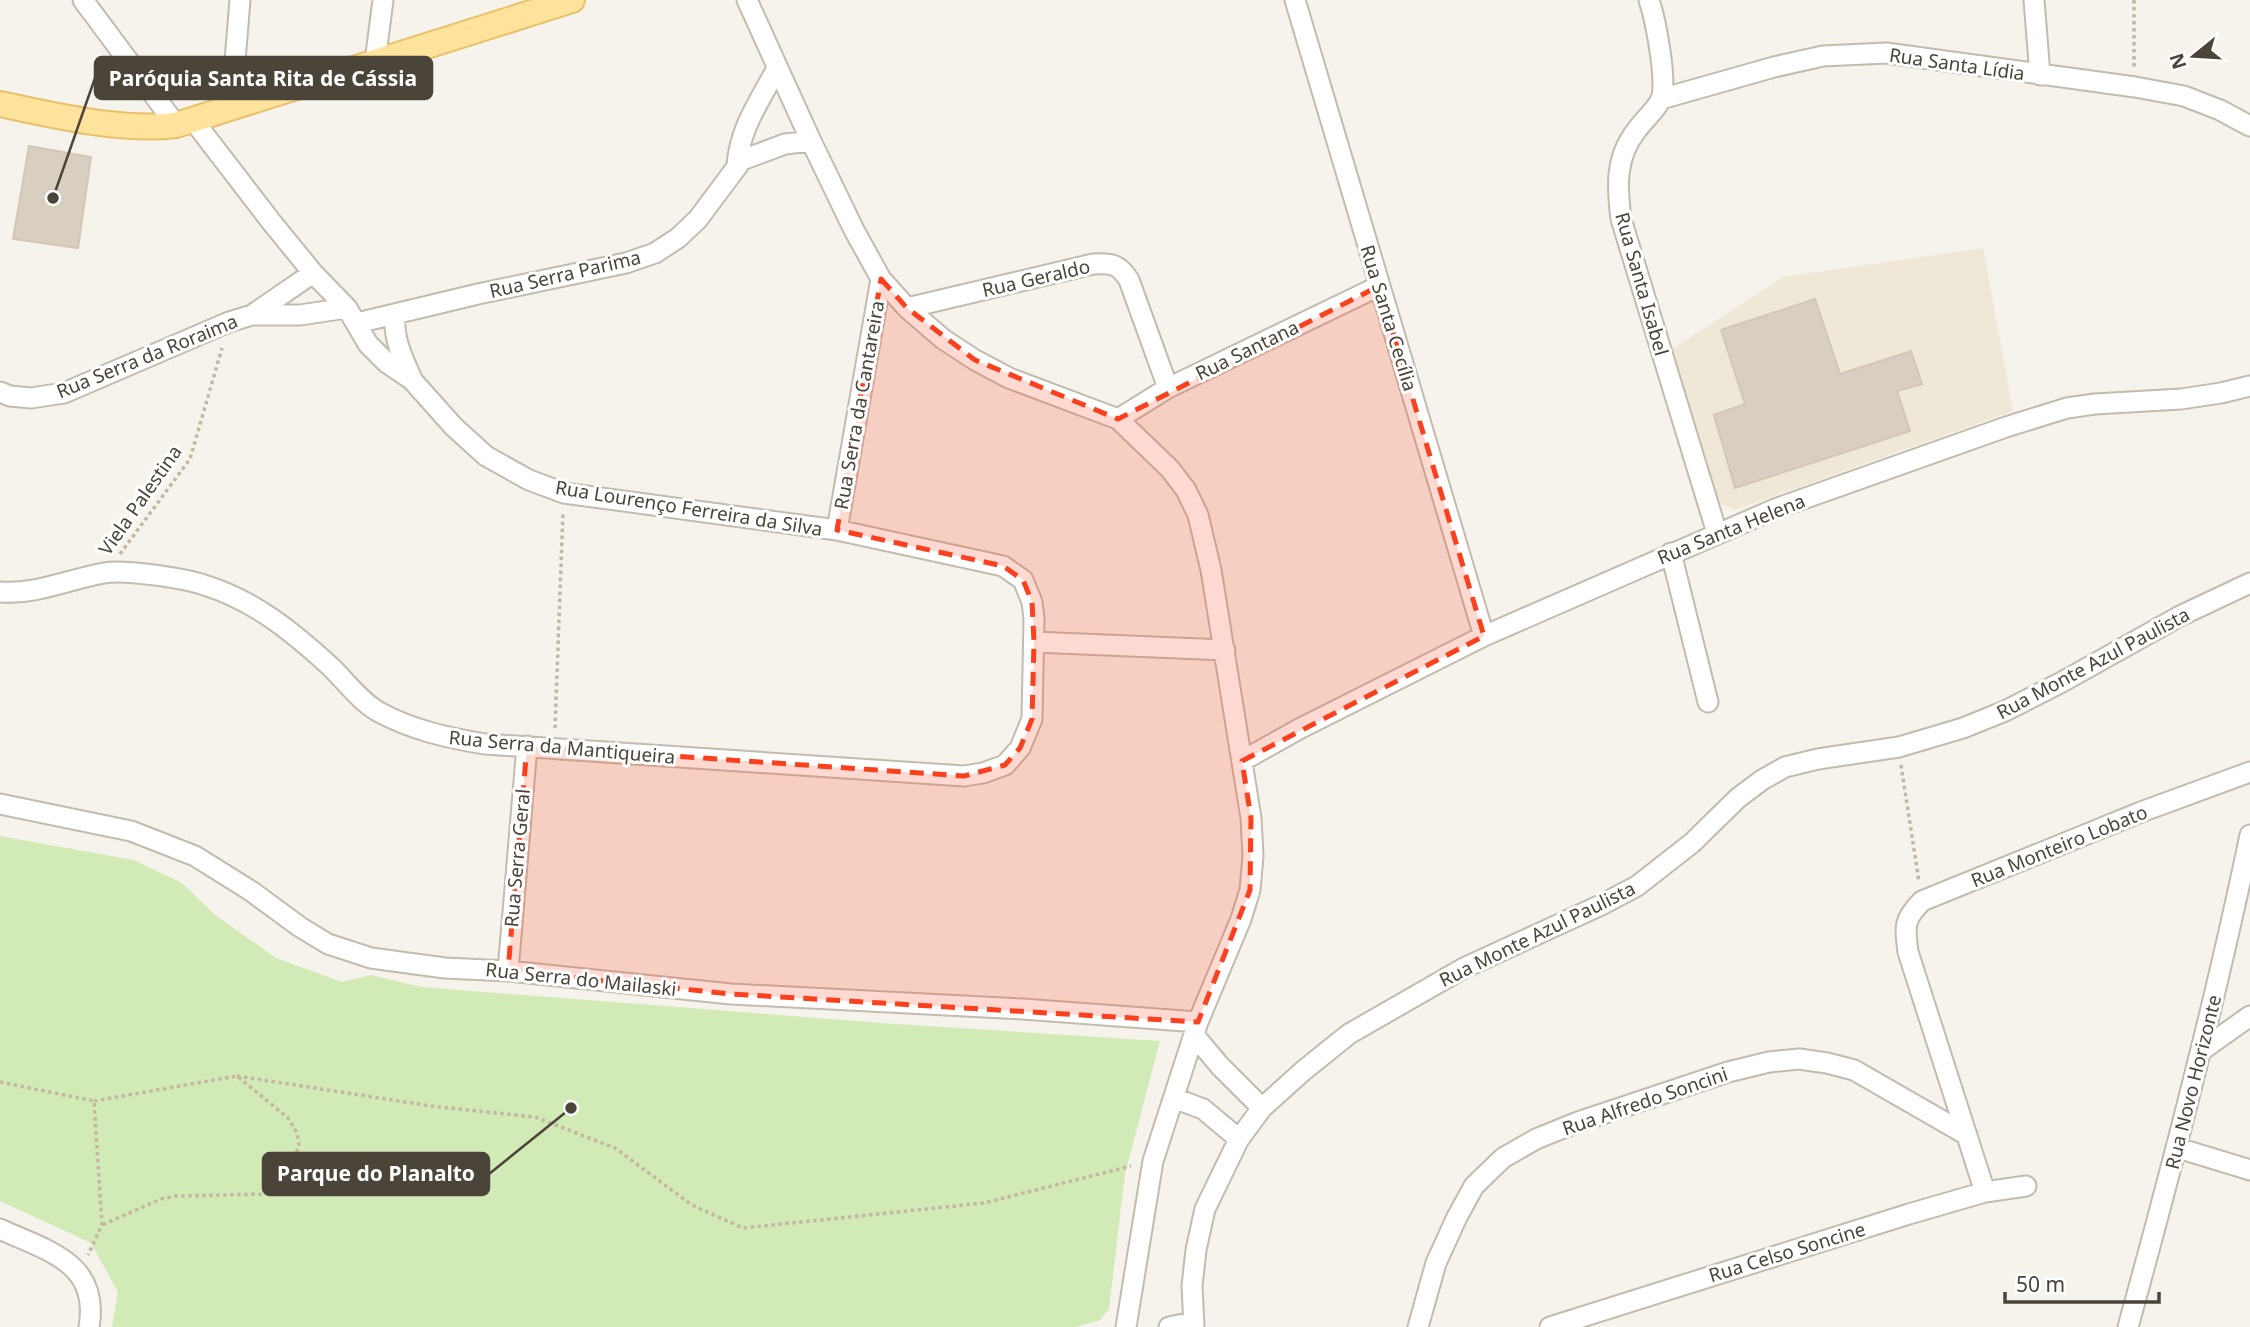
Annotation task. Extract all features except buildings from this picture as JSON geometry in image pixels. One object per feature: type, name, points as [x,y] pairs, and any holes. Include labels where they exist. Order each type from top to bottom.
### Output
[{"type":"main road","points":[[0,104],[58,116],[153,128],[231,109],[572,0]]},
{"type":"street","name":"Rua Lourenço Ferreira da Silva","points":[[83,0],[352,316],[368,344],[387,363],[412,380],[454,427],[486,456],[530,480],[564,493],[837,530],[1003,566],[1023,580],[1032,602],[1034,642],[1031,719],[1020,748],[1005,765]]},
{"type":"street","points":[[231,109],[240,0]]},
{"type":"street","points":[[375,62],[383,0]]},
{"type":"street","points":[[747,0],[811,141],[881,279],[907,308],[943,339],[975,360],[1009,378],[1118,419],[1170,469],[1186,490],[1198,515],[1225,650],[1251,818],[1253,856],[1250,890],[1234,938],[1196,1028],[1153,1161],[1126,1327]]},
{"type":"street","name":"Rua Santa Cecília","points":[[1295,0],[1484,636]]},
{"type":"street","points":[[1649,0],[1661,55],[1661,99]]},
{"type":"street","points":[[2034,0],[2040,75]]},
{"type":"street","name":"Rua Santa Lídia","points":[[1661,99],[1774,66],[1823,56],[1886,53],[2185,96],[2250,126]]},
{"type":"street","name":"Rua Serra Parima","points":[[737,164],[738,146],[745,127],[777,68]]},
{"type":"street","name":"Rua Santa Isabel","points":[[1661,99],[1630,139],[1620,160],[1617,187],[1621,219],[1717,533]]},
{"type":"street","name":"Rua Serra Parima","points":[[352,316],[395,314],[626,263],[655,253],[678,238],[698,219],[742,160],[785,144],[811,141]]},
{"type":"street","name":"Rua Geraldo","points":[[907,308],[1093,264],[1108,263],[1122,268],[1129,280],[1168,388]]},
{"type":"street","name":"Rua Serra da Roraima","points":[[252,315],[313,273]]},
{"type":"street","name":"Rua Serra da Cantareira","points":[[837,530],[881,279]]},
{"type":"street","name":"Rua Santana","points":[[1118,419],[1168,388],[1378,286]]},
{"type":"street","name":"Rua Lourenço Ferreira da Silva","points":[[395,314],[394,329],[398,348],[412,380]]},
{"type":"street","name":"Rua Serra da Roraima","points":[[0,392],[31,398],[64,393],[229,322],[252,315],[352,316]]},
{"type":"street","name":"Rua Santa Helena","points":[[1242,761],[1299,729],[1484,636],[1775,509],[2067,408],[2181,399],[2250,386]]},
{"type":"street","points":[[1671,553],[1709,702]]},
{"type":"street","name":"Rua Serra da Mantiqueira","points":[[0,592],[16,593],[107,572],[169,577],[204,584],[250,604],[281,624],[376,710],[439,736],[485,744],[964,776],[1005,765]]},
{"type":"street","name":"Rua Monte Azul Paulista","points":[[1194,1325],[1192,1286],[1205,1209],[1238,1139],[1262,1108],[1349,1034],[1464,968],[1637,886],[1692,843],[1738,797],[1784,767],[1899,747],[1963,728],[2005,711],[2180,616],[2250,583]]},
{"type":"street","points":[[1034,642],[1225,650]]},
{"type":"street","name":"Rua Serra Geral","points":[[508,971],[527,746]]},
{"type":"street","name":"Rua Monteiro Lobato","points":[[1922,901],[2141,812],[2250,772]]},
{"type":"street","name":"Rua Serra do Mailaski","points":[[0,804],[131,831],[195,856],[328,944],[371,958],[445,968],[508,971],[732,994],[1023,1009],[1196,1028]]},
{"type":"street","name":"Rua Novo Horizonte","points":[[2128,1327],[2178,1148],[2250,835]]},
{"type":"street","points":[[1922,901],[1909,914],[1906,931],[1908,952],[1985,1192]]},
{"type":"street","points":[[2202,1050],[2250,1016]]},
{"type":"street","points":[[1196,1028],[1220,1066],[1262,1108]]},
{"type":"street","name":"Rua Alfredo Soncini","points":[[1418,1327],[1436,1263],[1474,1185],[1503,1158],[1536,1139],[1638,1101],[1728,1072],[1769,1062],[1799,1059],[1854,1070],[1967,1135]]},
{"type":"street","points":[[1174,1098],[1203,1109],[1238,1139]]},
{"type":"street","points":[[2178,1148],[2250,1170]]},
{"type":"street","name":"Rua Celso Soncine","points":[[1550,1327],[1985,1192],[2026,1186]]},
{"type":"street","points":[[0,1228],[60,1257],[79,1273],[89,1293],[89,1327]]},
{"type":"street","points":[[1169,1327],[1194,1325]]},
{"type":"path","points":[[2134,0],[2135,87]]},
{"type":"path","name":"Viela Palestina","points":[[107,572],[190,459],[229,322]]},
{"type":"path","points":[[555,748],[564,493]]},
{"type":"path","points":[[1899,747],[1922,901]]},
{"type":"path","points":[[102,1225],[161,1199],[177,1196],[268,1194],[282,1186],[299,1145],[297,1133],[288,1118],[237,1076]]},
{"type":"path","points":[[0,1082],[94,1101],[237,1076],[431,1106],[535,1117],[615,1148],[692,1205],[743,1228],[984,1203],[1153,1161]]},
{"type":"path","points":[[79,1273],[102,1225],[94,1101]]},
{"type":"highlighted area","points":[[881,279],[907,308],[975,360],[1118,419],[1379,286],[1484,636],[1242,761],[1251,818],[1250,890],[1198,1022],[731,994],[508,971],[527,746],[964,776],[1005,765],[1020,748],[1032,719],[1034,642],[1032,602],[1023,580],[1003,566],[837,530]]},
{"type":"shaded area","points":[[1983,248],[2013,411],[1734,510],[1717,502],[1672,349],[1783,277]]},
{"type":"green space","points":[[0,836],[134,860],[182,883],[215,915],[276,958],[342,982],[371,975],[421,987],[882,1023],[1160,1041],[1125,1174],[1109,1309],[1100,1320],[1076,1327],[112,1327],[118,1292],[91,1243],[0,1201]]},
{"type":"place","name":"Paróquia Santa Rita de Cássia","points":[[53,198]]},
{"type":"place","name":"Parque do Planalto","points":[[571,1108]]}]
